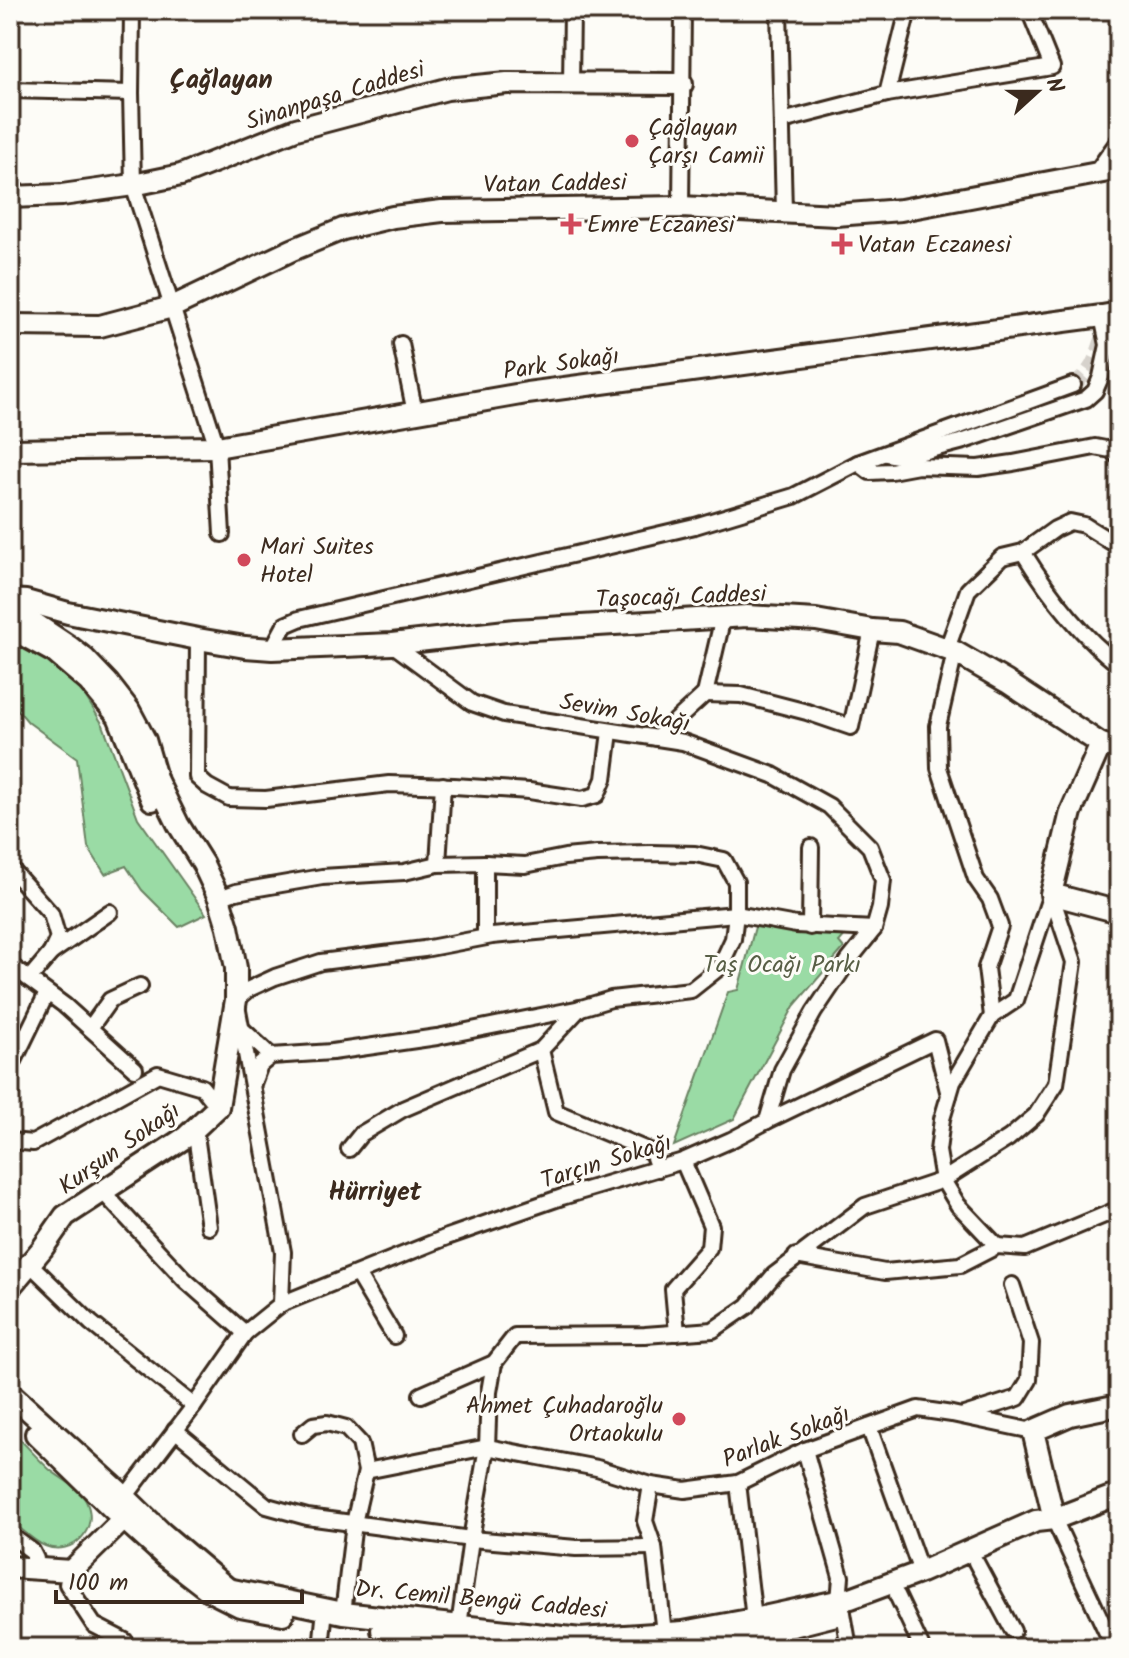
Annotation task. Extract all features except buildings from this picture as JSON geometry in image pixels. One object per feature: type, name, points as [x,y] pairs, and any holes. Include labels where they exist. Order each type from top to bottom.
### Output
[{"type":"street","points":[[132,10],[133,185],[217,447],[222,534]]},
{"type":"street","points":[[571,84],[572,10]]},
{"type":"street","points":[[681,207],[683,10]]},
{"type":"street","points":[[779,10],[784,212]]},
{"type":"street","points":[[887,94],[908,10]]},
{"type":"street","points":[[782,121],[887,94],[1052,67],[1029,10]]},
{"type":"street","name":"Sinanpaşa Caddesi","points":[[10,197],[62,195],[181,175],[296,129],[447,89],[507,83],[682,84]]},
{"type":"street","points":[[10,90],[131,93]]},
{"type":"street","points":[[1094,175],[1119,140]]},
{"type":"street","name":"Vatan Caddesi","points":[[10,325],[100,326],[172,307],[317,239],[393,217],[442,211],[681,207],[836,215],[901,210],[1119,169]]},
{"type":"street","points":[[882,454],[903,457],[964,441],[1086,399],[1095,391],[1101,377],[1108,345],[1110,314]]},
{"type":"street","name":"Park Sokağı","points":[[10,450],[217,447],[527,393],[1110,314]]},
{"type":"street","points":[[401,344],[415,413]]},
{"type":"street","points":[[272,649],[285,625],[299,619],[695,526],[794,496],[858,463],[1073,385]]},
{"type":"street","points":[[858,463],[870,472],[918,466],[978,468],[1095,447],[1111,450],[1119,457]]},
{"type":"street","points":[[992,1016],[986,968],[1000,926],[990,899],[976,879],[939,768],[938,726],[951,650],[968,590],[1002,557],[1023,552],[1070,522],[1084,525],[1113,543],[1119,543]]},
{"type":"street","points":[[1023,552],[1076,625],[1119,665]]},
{"type":"street","name":"Taşocağı Caddesi","points":[[10,600],[198,639],[272,649],[392,644],[515,630],[747,616],[816,620],[899,632],[951,650],[1007,682],[1110,747],[1119,766]]},
{"type":"street","points":[[657,738],[705,694],[723,617]]},
{"type":"street","name":"Kurşun Sokağı","points":[[11,1284],[30,1264],[65,1216],[186,1137],[218,1107],[236,1000],[236,968],[219,898],[157,781],[145,740],[129,710],[108,683],[70,647],[28,619],[10,620],[23,635],[54,652],[89,682],[118,716],[158,816],[188,863],[219,898]]},
{"type":"street","points":[[705,694],[741,695],[851,727],[872,630]]},
{"type":"street","points":[[198,639],[197,777],[229,798],[266,799],[389,784],[529,791],[582,799],[597,795],[604,779],[610,732]]},
{"type":"street","name":"Sevim Sokağı","points":[[392,644],[472,703],[504,714],[683,742],[773,775],[829,806],[870,847],[883,880],[874,929],[814,1012],[782,1070],[767,1121]]},
{"type":"street","points":[[997,1246],[958,1205],[943,1180],[938,1151],[942,1119],[953,1082],[992,1016],[1016,1000],[1051,894],[1071,812],[1110,747]]},
{"type":"street","points":[[438,864],[443,785]]},
{"type":"street","points":[[810,927],[811,847]]},
{"type":"street","points":[[219,898],[236,892],[322,877],[404,872],[438,864],[525,865],[597,854],[695,854],[724,860],[736,882],[733,939],[720,967],[691,990],[611,999],[437,1037],[332,1052],[271,1056],[260,1065],[252,1086]]},
{"type":"street","points":[[485,863],[485,937]]},
{"type":"street","points":[[10,868],[51,914],[58,938],[51,953]]},
{"type":"street","points":[[1051,894],[1119,912]]},
{"type":"street","points":[[459,1626],[487,1447],[489,1392],[494,1363],[515,1336],[645,1335],[713,1330],[748,1306],[774,1275],[796,1256],[865,1206],[943,1180],[1009,1138],[1036,1115],[1056,1084],[1074,962],[1051,894]]},
{"type":"street","points":[[29,979],[51,953],[110,912]]},
{"type":"street","points":[[281,1304],[283,1252],[236,1000],[249,989],[321,962],[424,949],[485,937],[736,914],[810,927],[874,929]]},
{"type":"street","points":[[10,965],[90,1028],[135,1069]]},
{"type":"street","points":[[90,1028],[110,1000],[140,986]]},
{"type":"street","points":[[10,1069],[47,993]]},
{"type":"street","points":[[349,1149],[361,1134],[403,1109],[541,1050],[581,1008]]},
{"type":"street","points":[[242,1029],[271,1056]]},
{"type":"street","name":"Tarçın Sokağı","points":[[124,1508],[175,1430],[245,1333],[281,1304],[447,1237],[683,1161],[935,1040],[949,1095]]},
{"type":"street","points":[[541,1050],[556,1112],[652,1152],[658,1169]]},
{"type":"street","points":[[10,1141],[33,1143],[158,1074],[202,1087],[218,1107]]},
{"type":"street","points":[[195,1128],[209,1227]]},
{"type":"street","points":[[677,1333],[673,1289],[709,1248],[711,1226],[683,1161]]},
{"type":"street","points":[[103,1192],[185,1280],[245,1333]]},
{"type":"street","points":[[796,1256],[885,1272],[960,1265],[997,1246],[1025,1248],[1119,1211]]},
{"type":"street","points":[[30,1264],[91,1323],[194,1406]]},
{"type":"street","points":[[357,1274],[394,1336]]},
{"type":"street","points":[[959,1416],[1018,1398],[1029,1380],[1031,1343],[1012,1285]]},
{"type":"street","points":[[421,1395],[494,1363]]},
{"type":"street","name":"Dr. Cemil Bengü Caddesi","points":[[10,1393],[124,1508]]},
{"type":"street","points":[[1114,1648],[1054,1519],[1033,1431],[1070,1415],[1119,1405]]},
{"type":"street","name":"Dr. Cemil Bengü Caddesi","points":[[10,1409],[124,1508],[161,1532],[228,1589],[426,1642],[555,1648]]},
{"type":"street","name":"Parlak Sokağı","points":[[366,1471],[487,1447],[597,1468],[651,1485],[685,1490],[738,1483],[805,1450],[918,1409],[1033,1431]]},
{"type":"street","points":[[302,1434],[313,1425],[327,1423],[346,1428],[360,1443],[366,1471],[321,1648]]},
{"type":"street","points":[[869,1427],[921,1572]]},
{"type":"street","points":[[175,1430],[267,1506],[307,1517],[471,1539],[576,1548],[654,1547]]},
{"type":"street","points":[[805,1450],[841,1577],[841,1607],[849,1648]]},
{"type":"street","points":[[738,1483],[763,1633]]},
{"type":"street","points":[[651,1485],[645,1521],[654,1547],[661,1644]]},
{"type":"street","name":"Dr. Cemil Bengü Caddesi","points":[[330,1615],[661,1644],[683,1632],[763,1633],[841,1607],[1036,1521],[1054,1519],[1119,1494]]},
{"type":"street","points":[[124,1508],[69,1565],[67,1584],[94,1625],[125,1641]]},
{"type":"street","name":"Dr. Cemil Bengü Caddesi","points":[[841,1607],[897,1595],[1040,1532],[1054,1519]]},
{"type":"street","points":[[10,1535],[32,1551],[36,1564]]},
{"type":"street","points":[[10,1558],[36,1564]]},
{"type":"street","points":[[976,1562],[1013,1631]]},
{"type":"street","points":[[10,1567],[69,1565]]},
{"type":"street","points":[[897,1595],[922,1648]]},
{"type":"green space","points":[[10,636],[76,681],[103,725],[138,818],[206,914],[179,927],[142,890],[126,866],[105,874],[88,847],[77,758],[28,722],[10,701]]},
{"type":"green space","name":"Taş Ocağı Parkı","points":[[755,927],[848,932],[839,942],[844,948],[794,1006],[734,1119],[674,1146],[728,992],[738,990]]},
{"type":"green space","points":[[10,1429],[86,1501],[89,1511],[87,1530],[74,1544],[65,1548],[45,1546],[10,1520]]},
{"type":"tunnel","points":[[1073,385],[1091,366],[1107,327]]},
{"type":"place","name":"Çağlayan Çarşı Camii","points":[[632,141]]},
{"type":"place","name":"Emre Eczanesi","points":[[571,224]]},
{"type":"place","name":"Vatan Eczanesi","points":[[842,244]]},
{"type":"place","name":"Mari Suites Hotel","points":[[244,560]]},
{"type":"place","name":"Ahmet Çuhadaroğlu Ortaokulu","points":[[679,1419]]},
{"type":"district","name":"Çağlayan","points":[[221,79]]},
{"type":"district","name":"Hürriyet","points":[[375,1191]]}]
